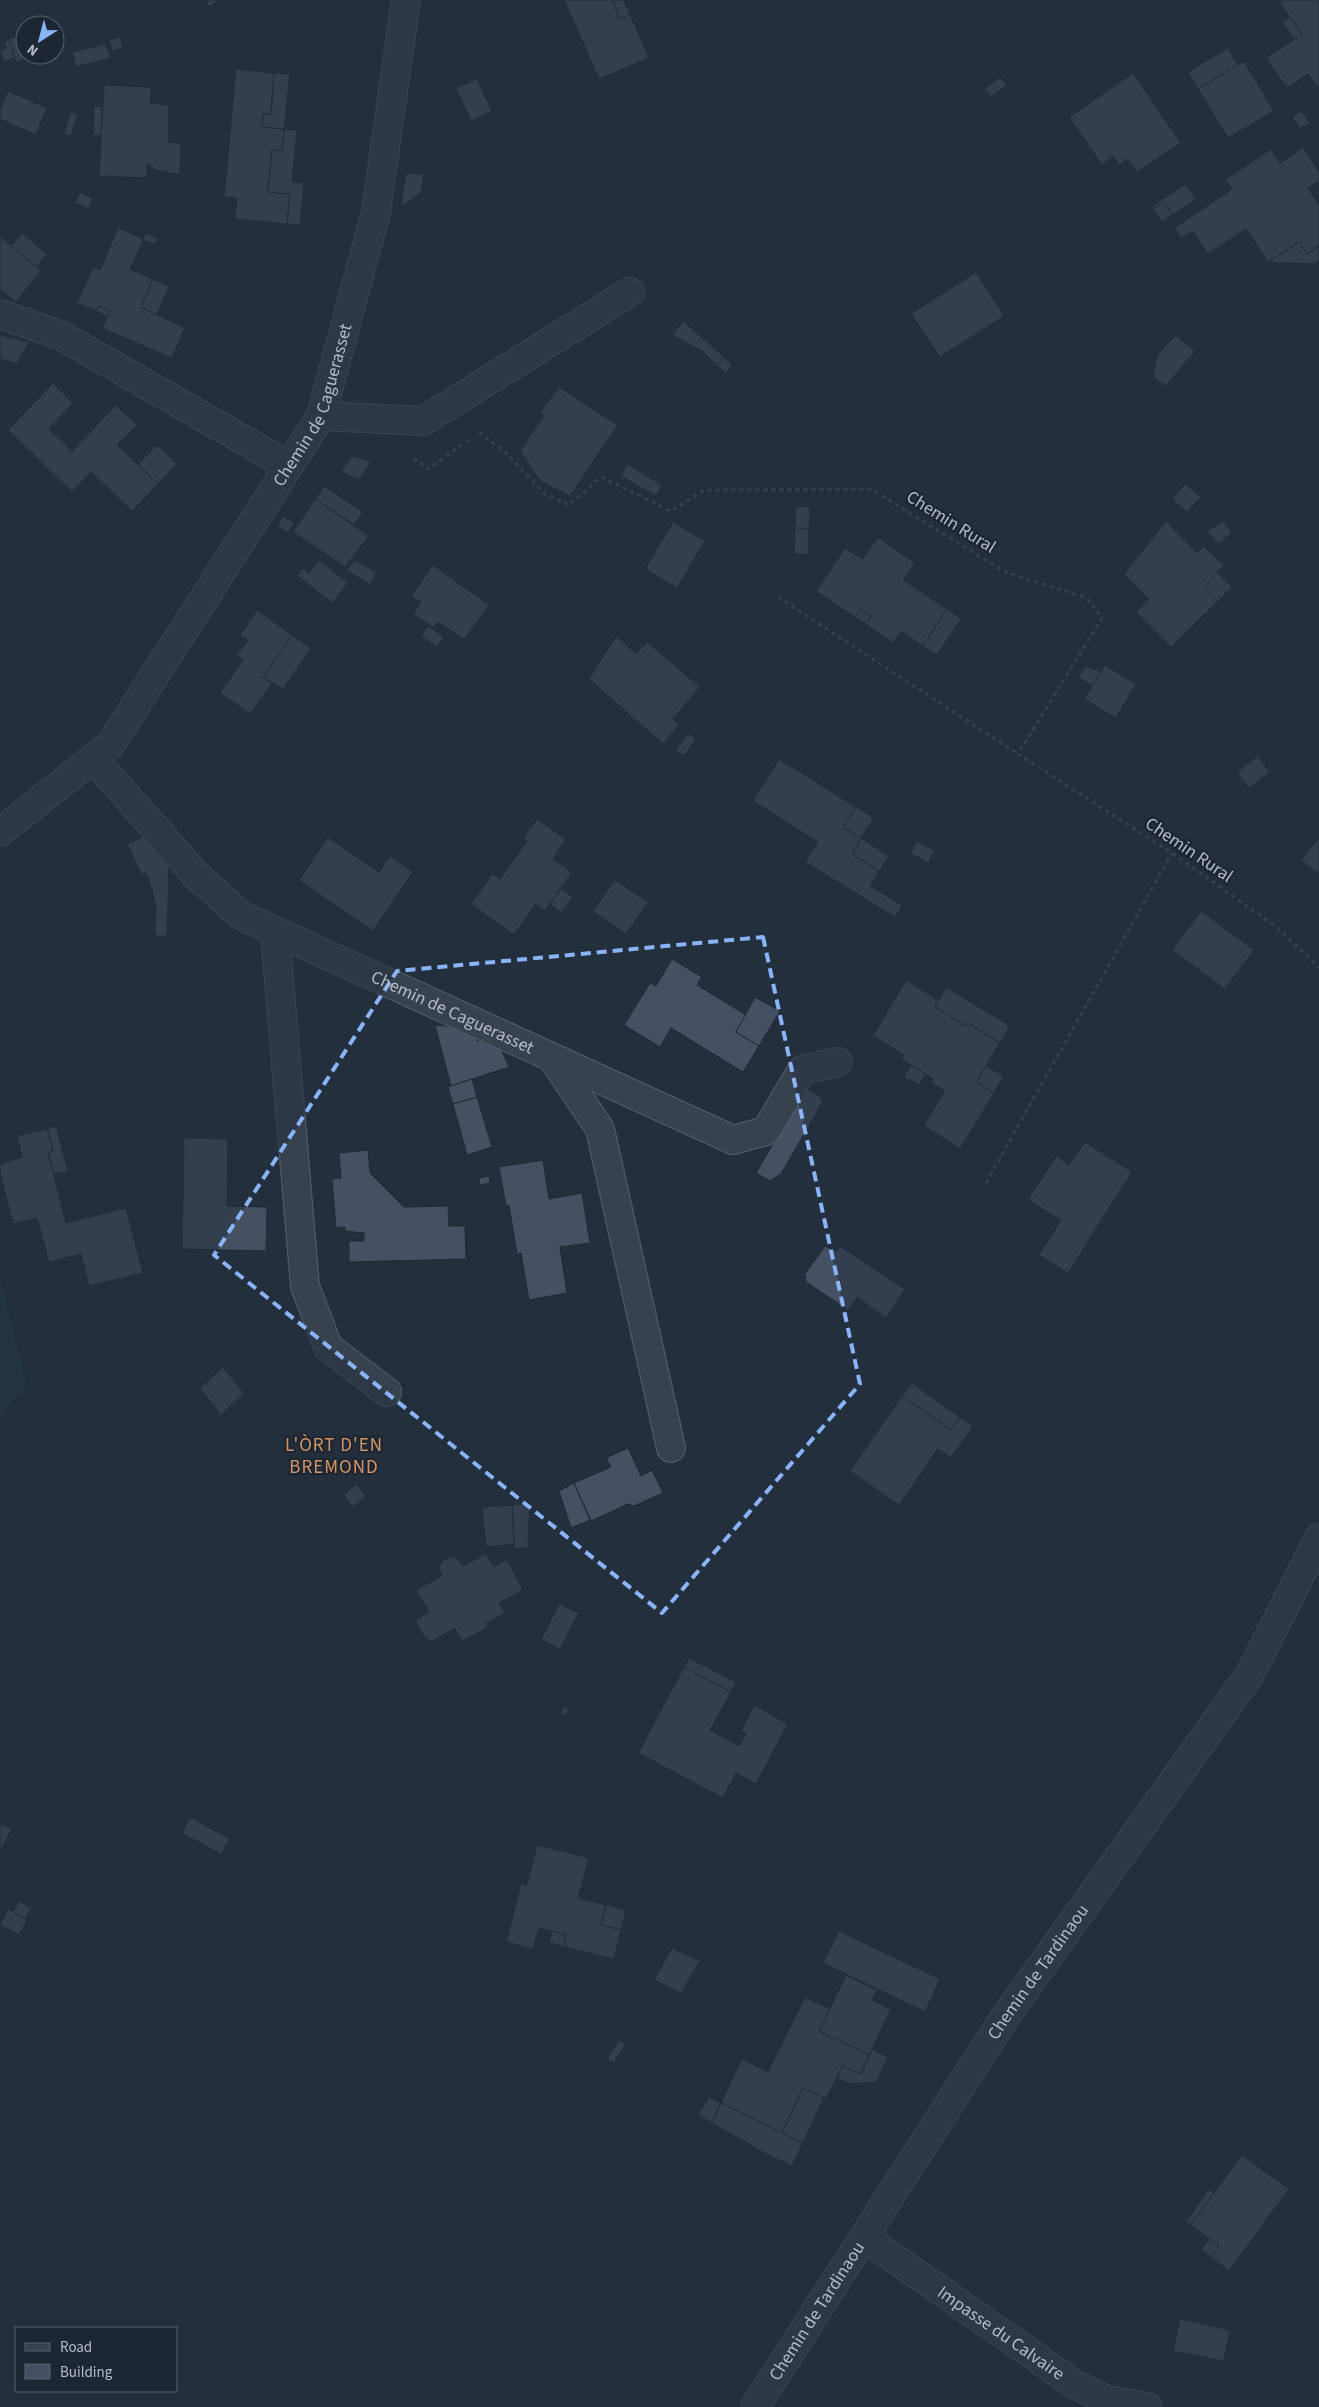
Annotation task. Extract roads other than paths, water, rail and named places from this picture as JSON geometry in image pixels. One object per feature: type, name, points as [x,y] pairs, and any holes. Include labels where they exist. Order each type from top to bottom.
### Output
[{"type":"street","name":"Chemin de Caguerasset","points":[[0,832],[110,745],[321,416],[376,212],[406,0]]},
{"type":"street","points":[[321,416],[423,421],[630,292]]},
{"type":"street","points":[[0,314],[60,335],[289,466]]},
{"type":"street","name":"Chemin de Caguerasset","points":[[93,758],[197,876],[242,916],[733,1140],[766,1131],[802,1070],[838,1062]]},
{"type":"street","points":[[275,932],[305,1286],[328,1347],[387,1392]]},
{"type":"street","points":[[553,1058],[600,1129],[671,1448]]},
{"type":"street","name":"Chemin de Tardinaou","points":[[755,2407],[1003,2020],[1250,1674],[1319,1538]]},
{"type":"street","name":"Impasse du Calvaire","points":[[865,2238],[1076,2385],[1107,2400],[1148,2407]]},
{"type":"district","name":"L'ÒRT D'EN BREMOND","points":[[334,1456]]}]
